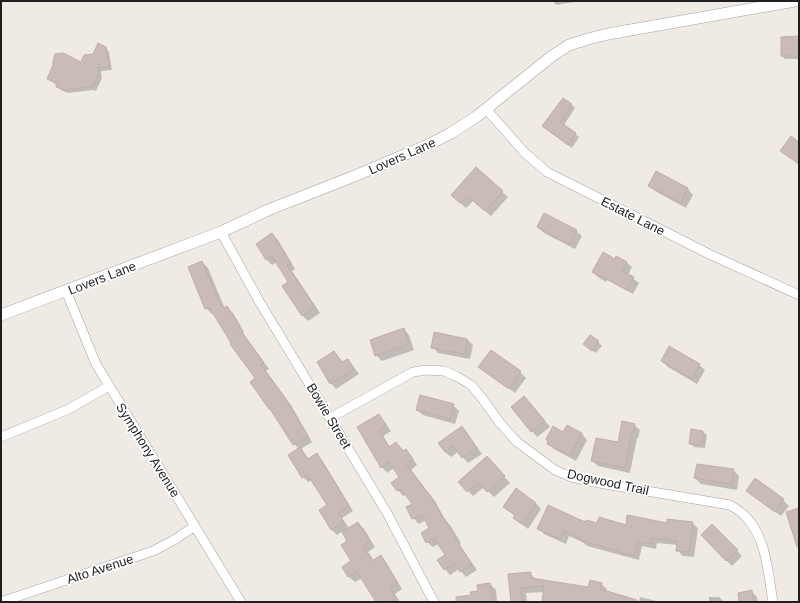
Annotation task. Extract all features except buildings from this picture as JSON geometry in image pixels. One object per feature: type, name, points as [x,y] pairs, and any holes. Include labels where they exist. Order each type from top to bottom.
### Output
[{"type":"street","name":"Lovers Lane","points":[[1,315],[221,232],[268,210],[430,144],[451,133],[486,109],[552,56],[569,45],[588,38],[795,1]]},
{"type":"street","name":"Estate Lane","points":[[486,109],[525,153],[547,172],[711,255],[799,296]]},
{"type":"street","name":"Bowie Street","points":[[221,232],[259,301],[390,519],[434,602]]},
{"type":"street","name":"Symphony Avenue","points":[[66,291],[92,356],[241,602]]},
{"type":"street","name":"Dogwood Trail","points":[[330,418],[413,372],[427,370],[444,371],[471,385],[500,423],[517,442],[555,470],[572,477],[599,483],[730,504],[745,516],[756,531],[766,560],[773,602]]},
{"type":"street","points":[[1,436],[69,409],[109,386]]},
{"type":"street","name":"Alto Avenue","points":[[1,602],[152,551],[174,540],[195,526]]}]
